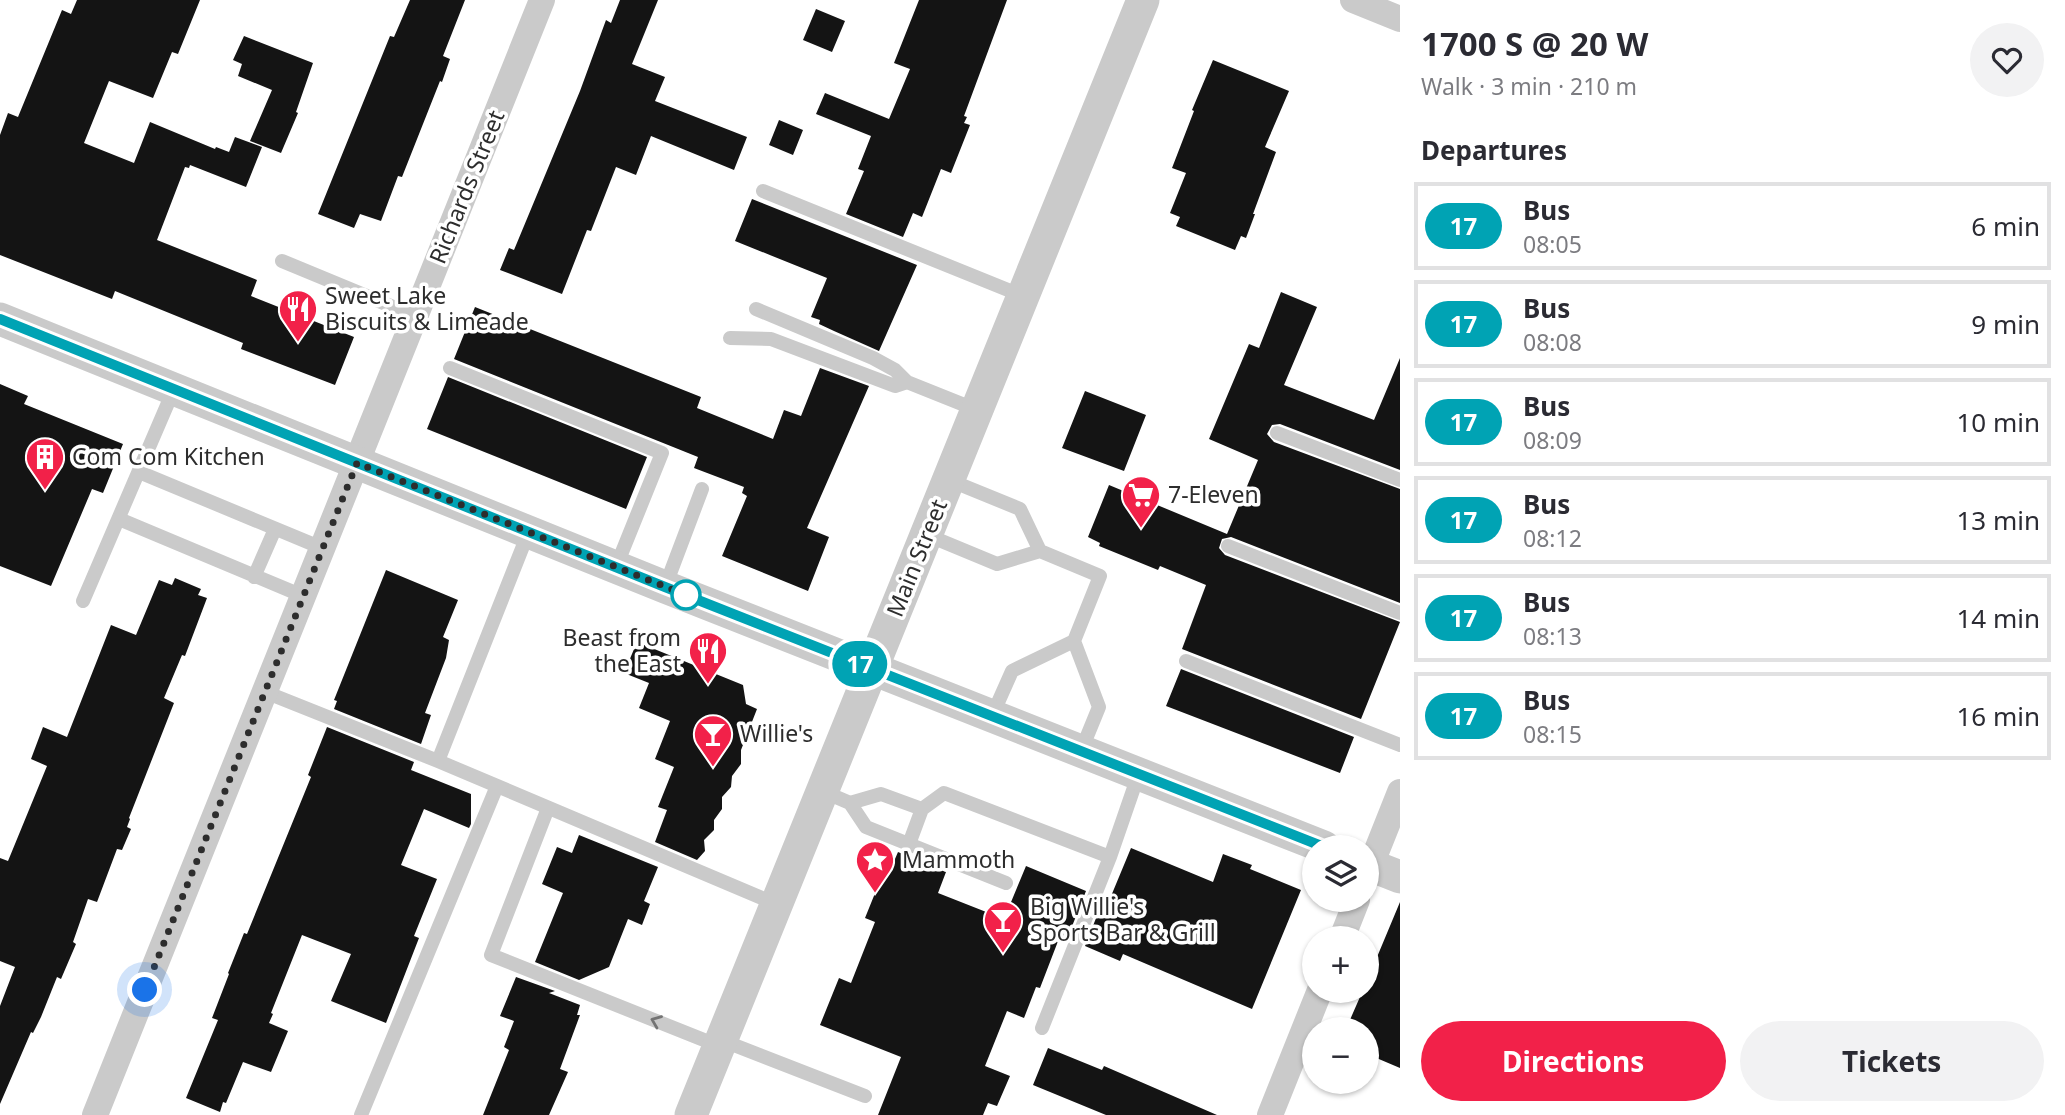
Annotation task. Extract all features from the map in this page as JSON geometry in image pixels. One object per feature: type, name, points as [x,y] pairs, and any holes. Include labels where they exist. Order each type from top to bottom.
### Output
[{"type":"street","name":"Richards Street","points":[[95,1115],[542,0]]},
{"type":"street","name":"Main Street","points":[[691,1115],[776,904],[836,797],[872,668],[1143,0]]},
{"type":"street","points":[[1355,0],[1400,19]]},
{"type":"street","points":[[0,319],[665,587],[1302,838]]},
{"type":"street","points":[[1379,860],[1400,792]]},
{"type":"street","points":[[1270,1115],[1315,1003]]},
{"type":"lane","points":[[763,191],[1023,296]]},
{"type":"lane","points":[[282,261],[415,316]]},
{"type":"lane","points":[[756,309],[873,358],[895,370],[907,382],[977,410]]},
{"type":"lane","points":[[730,338],[771,339],[895,386],[907,382]]},
{"type":"lane","points":[[450,368],[662,453],[616,567]]},
{"type":"lane","points":[[83,601],[174,389]]},
{"type":"lane","points":[[1278,433],[1400,480]]},
{"type":"lane","points":[[139,472],[322,548]]},
{"type":"lane","points":[[949,480],[1020,509],[1040,551]]},
{"type":"lane","points":[[665,587],[702,489]]},
{"type":"lane","points":[[119,519],[303,596]]},
{"type":"lane","points":[[254,577],[275,529]]},
{"type":"lane","points":[[438,761],[529,531]]},
{"type":"lane","points":[[927,535],[997,564],[1040,551],[1100,576],[1074,641],[1012,671],[992,716]]},
{"type":"lane","points":[[1228,546],[1400,613]]},
{"type":"lane","points":[[1074,641],[1099,707],[1082,751]]},
{"type":"lane","points":[[1186,661],[1400,745]]},
{"type":"lane","points":[[265,692],[438,761],[776,904]]},
{"type":"lane","points":[[1041,1028],[1110,856],[1139,773]]},
{"type":"lane","points":[[360,1115],[497,786]]},
{"type":"lane","points":[[909,844],[922,809],[944,793],[1110,856]]},
{"type":"lane","points":[[836,797],[881,794],[922,809]]},
{"type":"lane","points":[[836,797],[866,827],[1006,883]]},
{"type":"lane","points":[[548,808],[491,955],[865,1096]]},
{"type":"building","points":[[77,0],[200,0],[178,54],[172,52],[153,98],[109,81],[84,143],[134,163],[150,122],[215,149],[216,147],[229,152],[235,137],[262,147],[246,187],[190,165],[189,168],[185,167],[157,240],[257,280],[251,296],[354,337],[335,385],[241,349],[243,343],[115,291],[112,299],[0,255],[0,135],[8,113],[18,117],[62,10],[71,14]]},
{"type":"building","points":[[410,0],[465,0],[443,56],[450,59],[442,82],[440,81],[402,177],[398,176],[381,221],[360,214],[354,228],[318,214],[390,36],[394,37]]},
{"type":"building","points":[[620,0],[658,0],[632,64],[665,77],[655,101],[747,137],[734,170],[651,136],[636,175],[616,167],[562,294],[500,270],[509,248],[514,250],[580,91],[606,20],[611,23]]},
{"type":"building","points":[[919,0],[1007,0],[964,116],[967,117],[964,123],[970,125],[951,173],[941,169],[922,217],[913,213],[903,237],[846,214],[864,171],[858,169],[871,136],[816,114],[825,93],[889,119],[910,69],[894,63]]},
{"type":"building","points":[[816,9],[845,21],[832,52],[803,40]]},
{"type":"building","points":[[244,36],[313,63],[296,112],[298,113],[281,153],[250,141],[272,90],[238,76],[242,64],[233,60]]},
{"type":"building","points":[[1213,60],[1289,91],[1265,147],[1276,152],[1255,214],[1246,238],[1241,236],[1235,250],[1176,226],[1180,217],[1170,213],[1186,173],[1172,168]]},
{"type":"building","points":[[779,120],[803,130],[793,155],[769,145]]},
{"type":"building","points":[[752,199],[917,265],[879,351],[819,324],[820,320],[811,317],[827,278],[735,241]]},
{"type":"building","points":[[1281,292],[1317,307],[1284,385],[1374,420],[1400,358],[1400,470],[1280,424],[1272,425],[1267,434],[1274,442],[1400,489],[1400,603],[1231,537],[1222,539],[1219,548],[1225,555],[1400,622],[1361,719],[1182,649],[1206,585],[1160,566],[1158,570],[1099,546],[1100,543],[1088,537],[1109,485],[1227,534],[1258,460],[1209,439],[1249,344],[1259,348]]},
{"type":"building","points":[[475,307],[701,397],[697,408],[773,439],[784,410],[801,416],[820,368],[869,386],[807,528],[829,537],[808,591],[722,556],[747,496],[742,493],[744,487],[694,468],[698,457],[454,359]]},
{"type":"building","points":[[448,377],[647,457],[626,509],[427,429]]},
{"type":"building","name":"Com Com Kitchen","points":[[0,384],[28,396],[24,404],[123,444],[103,493],[92,489],[51,586],[0,566]]},
{"type":"building","points":[[1085,391],[1146,415],[1124,471],[1062,448]]},
{"type":"building","points":[[386,570],[458,600],[443,637],[449,640],[446,658],[425,713],[431,715],[421,744],[334,709],[337,701],[334,700]]},
{"type":"building","points":[[175,578],[201,589],[198,595],[207,598],[185,656],[182,655],[164,698],[174,703],[129,818],[127,827],[131,829],[122,850],[117,849],[97,902],[88,899],[73,942],[76,944],[61,979],[57,977],[0,1104],[0,1006],[15,967],[0,961],[0,858],[8,861],[47,766],[31,759],[43,727],[67,737],[111,625],[136,635],[159,580],[172,585]]},
{"type":"building","points":[[637,642],[743,685],[746,704],[757,709],[741,750],[741,764],[732,776],[731,787],[722,797],[722,809],[714,820],[714,830],[704,840],[705,851],[697,860],[655,842],[667,810],[658,807],[674,767],[655,759],[670,721],[639,708],[649,683],[624,673]]},
{"type":"building","points":[[1181,669],[1354,737],[1340,773],[1166,706]]},
{"type":"building","points":[[327,727],[414,762],[411,770],[471,794],[471,824],[469,828],[424,809],[401,865],[437,879],[414,936],[419,938],[386,1023],[331,1001],[351,954],[302,935],[271,1013],[273,1014],[269,1023],[288,1031],[271,1072],[243,1062],[220,1112],[186,1098],[218,1020],[212,1018],[228,973],[244,933],[247,934],[311,777],[308,775]]},
{"type":"building","points":[[579,835],[658,867],[644,901],[650,904],[642,925],[628,919],[609,967],[579,980],[535,962],[563,893],[542,884],[557,847],[572,853]]},
{"type":"building","points":[[1131,848],[1213,882],[1223,854],[1252,865],[1250,869],[1301,890],[1252,1009],[1123,954],[1120,961],[1085,946],[1104,898],[1109,901]]},
{"type":"building","points":[[898,852],[946,872],[938,893],[1004,919],[1026,866],[1086,891],[1067,939],[1060,936],[1040,988],[1036,987],[1024,1018],[1007,1011],[985,1066],[1010,1076],[997,1106],[988,1103],[983,1115],[878,1115],[901,1057],[820,1025],[839,978],[851,983],[875,922],[865,918],[884,871],[889,873]]},
{"type":"building","points":[[1400,902],[1400,1068],[1379,1059],[1379,1017],[1351,1017],[1357,1003],[1379,1003],[1379,952]]},
{"type":"building","points":[[516,977],[555,991],[549,993],[580,1005],[577,1015],[580,1015],[560,1069],[568,1072],[549,1115],[483,1115],[509,1050],[504,1047],[514,1021],[500,1016]]},
{"type":"building","points":[[1048,1048],[1102,1070],[1104,1066],[1217,1115],[1106,1115],[1033,1085]]},
{"type":"bus line","name":"17","points":[[0,319],[665,587],[1302,838]]},
{"type":"place","name":"Sweet Lake Biscuits & Limeade","points":[[298,343]]},
{"type":"place","name":"Com Com Kitchen","points":[[45,491]]},
{"type":"place","name":"7-Eleven","points":[[1141,529]]},
{"type":"place","name":"Beast from the East","points":[[708,685]]},
{"type":"place","name":"Willie's","points":[[713,768]]},
{"type":"place","name":"Mammoth","points":[[875,894]]},
{"type":"place","name":"Big Willie's Sports Bar & Grill","points":[[1003,954]]},
{"type":"route","points":[[145,990],[357,463],[686,595]]}]
